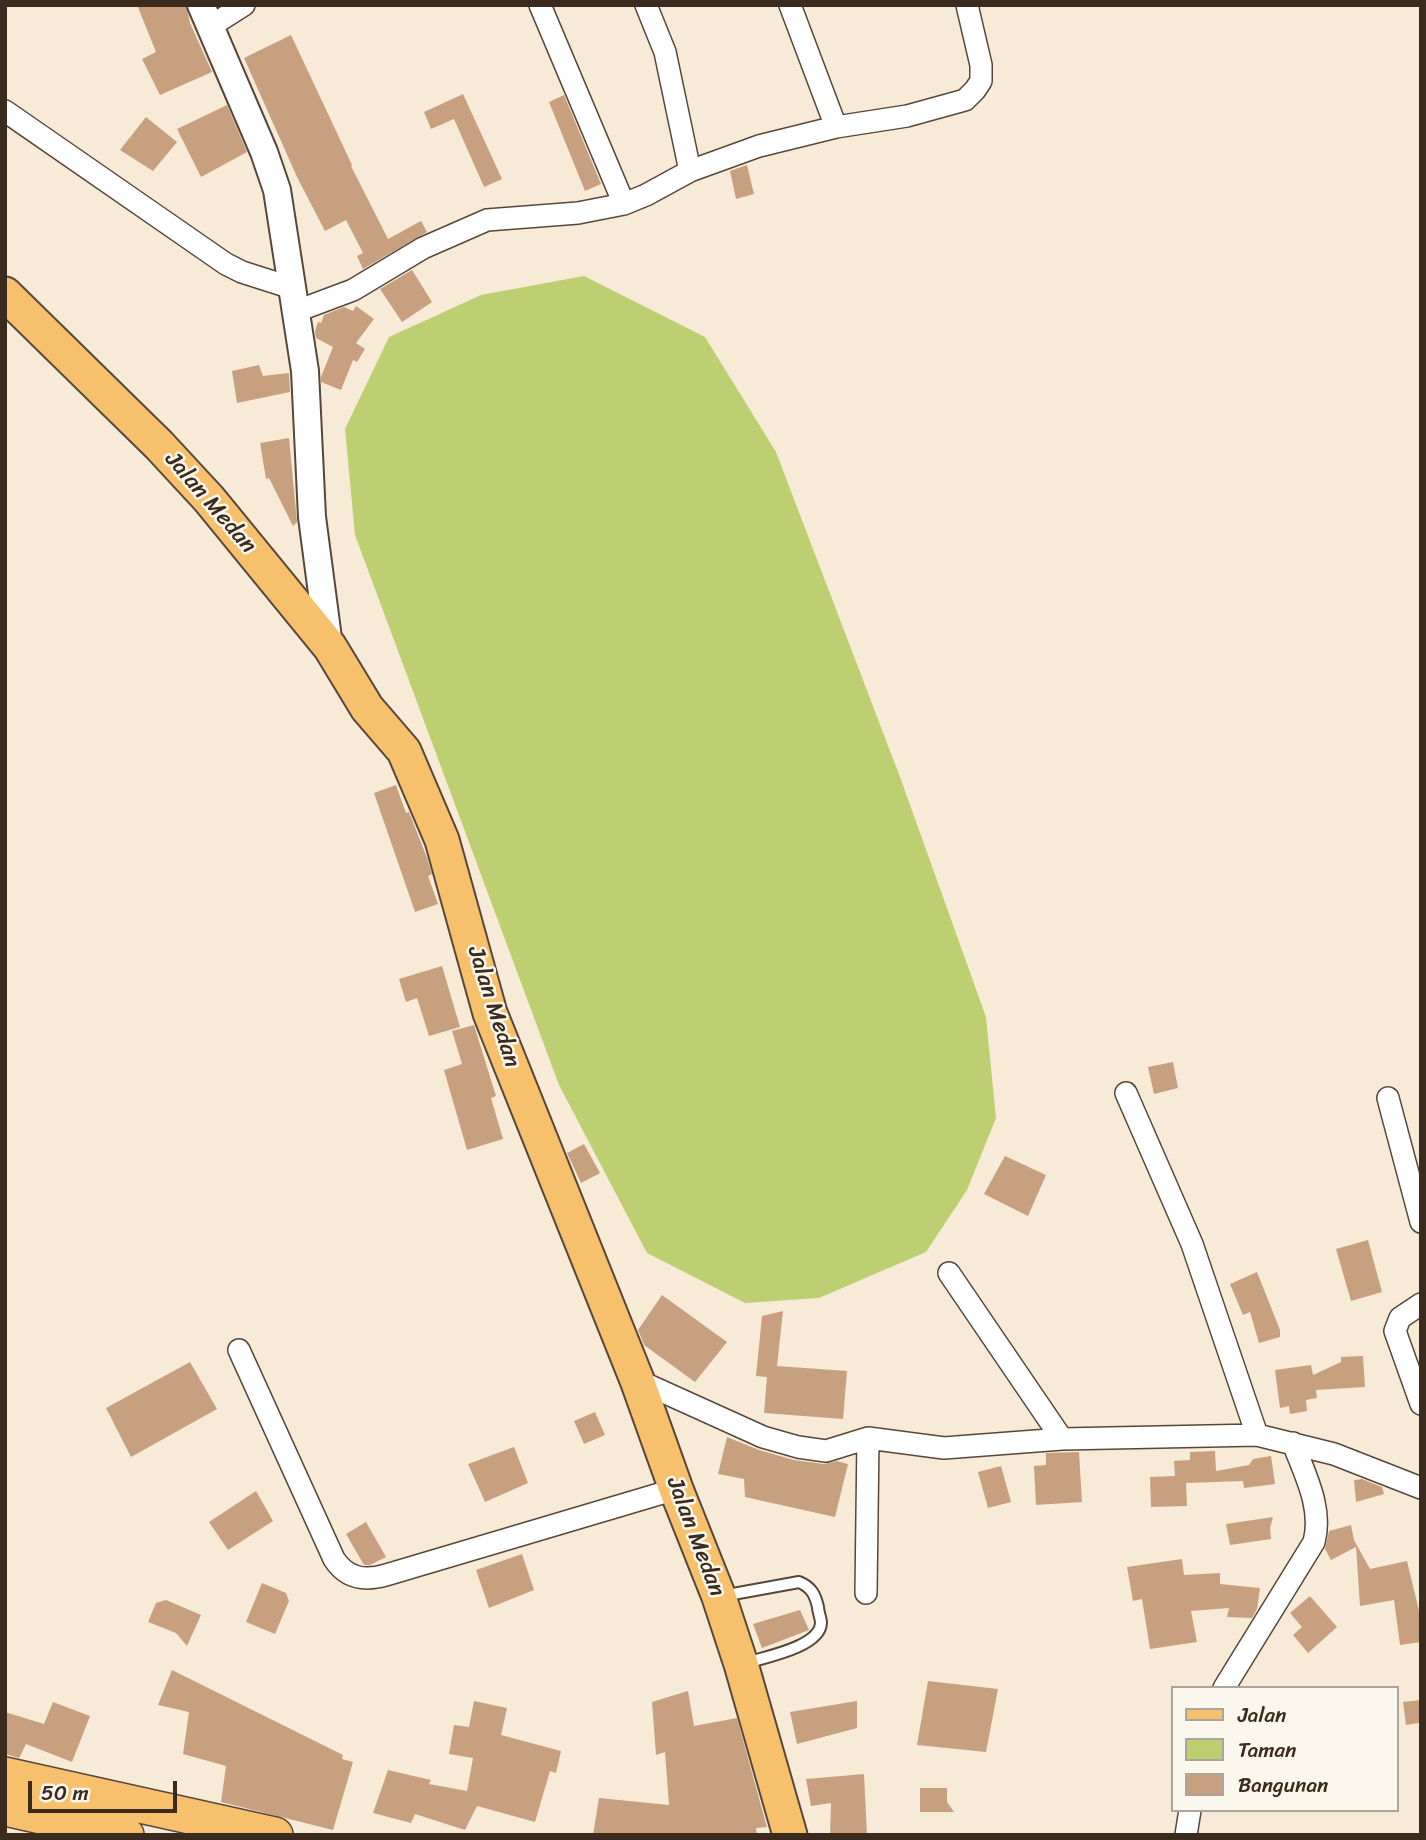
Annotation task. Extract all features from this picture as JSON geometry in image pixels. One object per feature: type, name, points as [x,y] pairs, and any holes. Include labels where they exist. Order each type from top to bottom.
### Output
[{"type":"highway","points":[[5,1775],[275,1835]]},
{"type":"highway","points":[[5,1808],[126,1835]]},
{"type":"main road","name":"Jalan Medan","points":[[5,294],[159,444],[209,499],[330,647],[367,708],[404,751],[442,840],[490,1013],[637,1380],[719,1597],[790,1835]]},
{"type":"street","points":[[244,5],[206,16],[272,175],[279,199],[308,402],[312,517],[330,647]]},
{"type":"street","points":[[540,5],[624,204]]},
{"type":"street","points":[[646,5],[665,52],[690,171]]},
{"type":"street","points":[[790,5],[836,127]]},
{"type":"street","points":[[5,111],[226,264],[295,300],[353,290],[423,248],[476,223],[498,218],[578,213],[624,204],[690,171],[760,146],[836,127],[951,106],[965,100],[981,81],[981,65],[967,5]]},
{"type":"street","points":[[1126,1093],[1192,1244],[1257,1435]]},
{"type":"street","points":[[1388,1098],[1421,1222]]},
{"type":"street","points":[[949,1273],[1062,1439]]},
{"type":"street","points":[[1421,1304],[1400,1318],[1395,1331],[1421,1404]]},
{"type":"street","points":[[239,1350],[334,1559],[354,1577],[364,1579],[386,1575],[676,1489]]},
{"type":"street","points":[[637,1380],[763,1437],[798,1447],[826,1451],[868,1438],[944,1448],[1062,1439],[1257,1435],[1334,1454],[1421,1488]]},
{"type":"street","points":[[866,1593],[868,1438]]},
{"type":"street","points":[[1225,1686],[1314,1542],[1317,1509],[1293,1443]]},
{"type":"street","points":[[1186,1835],[1191,1812]]},
{"type":"lane","points":[[719,1597],[799,1582],[808,1586],[816,1597],[821,1625],[813,1639],[741,1664]]},
{"type":"green space","points":[[584,276],[705,337],[776,452],[900,777],[986,1017],[996,1118],[967,1190],[926,1252],[819,1298],[745,1303],[647,1253],[559,1085],[355,535],[345,429],[389,337],[481,295]]},
{"type":"building","points":[[137,5],[186,5],[190,23],[212,72],[160,95],[142,59],[156,52]]},
{"type":"building","points":[[291,35],[388,239],[421,221],[427,232],[363,269],[357,256],[363,253],[346,220],[325,231],[297,177],[244,58]]},
{"type":"building","points":[[463,94],[502,179],[484,187],[454,119],[431,129],[424,112]]},
{"type":"building","points":[[564,95],[601,184],[585,191],[549,102]]},
{"type":"building","points":[[227,105],[247,152],[201,177],[177,129]]},
{"type":"building","points":[[146,117],[177,142],[153,171],[120,150]]},
{"type":"building","points":[[747,165],[754,194],[736,199],[730,171]]},
{"type":"building","points":[[412,270],[432,302],[402,322],[380,289]]},
{"type":"building","points":[[356,306],[374,319],[356,343],[365,349],[357,362],[353,360],[341,390],[321,382],[333,347],[316,338],[315,331],[324,315],[344,307],[353,311]]},
{"type":"building","points":[[259,365],[263,376],[289,373],[290,392],[237,403],[232,371]]},
{"type":"building","points":[[289,438],[297,522],[293,526],[269,478],[266,479],[260,443]]},
{"type":"building","points":[[396,785],[427,858],[432,874],[428,876],[438,904],[415,912],[374,793]]},
{"type":"building","points":[[442,966],[460,1027],[429,1036],[417,998],[406,1002],[399,979]]},
{"type":"building","points":[[474,1025],[496,1096],[491,1098],[503,1139],[467,1150],[444,1070],[462,1064],[452,1031]]},
{"type":"building","points":[[1173,1062],[1178,1088],[1154,1094],[1148,1067]]},
{"type":"building","points":[[584,1144],[600,1173],[581,1183],[567,1153]]},
{"type":"building","points":[[1005,1156],[1046,1175],[1028,1216],[984,1194]]},
{"type":"building","points":[[1368,1240],[1382,1292],[1351,1301],[1336,1249]]},
{"type":"building","points":[[1257,1272],[1280,1330],[1280,1337],[1259,1343],[1250,1312],[1243,1315],[1230,1284]]},
{"type":"building","points":[[662,1295],[727,1342],[695,1382],[644,1345],[638,1330]]},
{"type":"building","points":[[783,1311],[777,1366],[847,1371],[843,1419],[764,1413],[767,1377],[756,1376],[762,1316]]},
{"type":"building","points":[[1363,1356],[1365,1387],[1316,1390],[1317,1398],[1306,1400],[1307,1411],[1290,1414],[1289,1406],[1280,1408],[1275,1370],[1311,1365],[1313,1375],[1341,1362],[1341,1357]]},
{"type":"building","points":[[190,1362],[217,1409],[131,1457],[106,1408]]},
{"type":"building","points":[[595,1412],[605,1435],[584,1444],[574,1421]]},
{"type":"building","points":[[727,1437],[794,1460],[824,1464],[837,1461],[848,1464],[835,1517],[745,1497],[744,1479],[718,1474]]},
{"type":"building","points":[[514,1447],[528,1483],[485,1502],[468,1464]]},
{"type":"building","points":[[1215,1451],[1216,1471],[1249,1465],[1253,1459],[1271,1456],[1275,1484],[1244,1488],[1243,1481],[1186,1483],[1187,1506],[1151,1507],[1150,1477],[1175,1476],[1174,1461],[1190,1460],[1190,1452]]},
{"type":"building","points":[[1079,1452],[1082,1502],[1036,1505],[1034,1466],[1046,1465],[1046,1453]]},
{"type":"building","points":[[1001,1466],[1011,1502],[988,1508],[978,1472]]},
{"type":"building","points":[[1362,1479],[1382,1487],[1384,1494],[1356,1502],[1354,1480]]},
{"type":"building","points":[[256,1491],[273,1521],[228,1550],[209,1522]]},
{"type":"building","points":[[1273,1517],[1271,1539],[1230,1545],[1226,1524]]},
{"type":"building","points":[[366,1522],[386,1557],[370,1565],[364,1565],[346,1534]]},
{"type":"building","points":[[1351,1525],[1354,1540],[1370,1569],[1407,1561],[1421,1619],[1421,1642],[1400,1645],[1394,1600],[1360,1606],[1356,1547],[1331,1560],[1325,1549],[1329,1531]]},
{"type":"building","points":[[522,1554],[534,1590],[489,1608],[476,1570]]},
{"type":"building","points":[[1182,1559],[1184,1575],[1220,1573],[1220,1584],[1260,1588],[1257,1609],[1252,1618],[1227,1617],[1229,1608],[1191,1611],[1197,1642],[1150,1649],[1142,1599],[1133,1601],[1127,1567]]},
{"type":"building","points":[[262,1583],[286,1593],[289,1601],[275,1634],[246,1622]]},
{"type":"building","points":[[1310,1596],[1337,1627],[1308,1653],[1293,1635],[1302,1627],[1290,1613]]},
{"type":"building","points":[[166,1600],[201,1615],[187,1646],[176,1633],[148,1622],[156,1603]]},
{"type":"building","points":[[800,1610],[809,1630],[762,1648],[753,1624]]},
{"type":"building","points":[[172,1670],[343,1755],[342,1759],[353,1762],[333,1830],[221,1802],[226,1766],[183,1754],[189,1712],[158,1705]]},
{"type":"building","points":[[928,1681],[998,1689],[986,1752],[917,1745]]},
{"type":"building","points":[[688,1691],[694,1726],[737,1718],[767,1827],[756,1828],[757,1835],[593,1835],[599,1798],[669,1805],[665,1752],[656,1755],[652,1702]]},
{"type":"building","points":[[1421,1700],[1419,1723],[1406,1725],[1403,1702]]},
{"type":"building","points":[[474,1701],[507,1708],[501,1735],[561,1751],[556,1773],[550,1771],[535,1822],[477,1806],[465,1830],[415,1814],[411,1823],[373,1813],[388,1770],[431,1780],[429,1784],[467,1791],[473,1758],[449,1754],[454,1725],[469,1727]]},
{"type":"building","points":[[857,1701],[857,1728],[797,1744],[790,1712]]},
{"type":"building","points":[[53,1702],[90,1716],[72,1762],[26,1744],[19,1758],[5,1754],[5,1712],[44,1724]]},
{"type":"building","points":[[864,1774],[867,1835],[830,1835],[831,1803],[811,1806],[806,1779]]},
{"type":"building","points":[[920,1788],[947,1788],[947,1802],[954,1812],[920,1812]]}]
